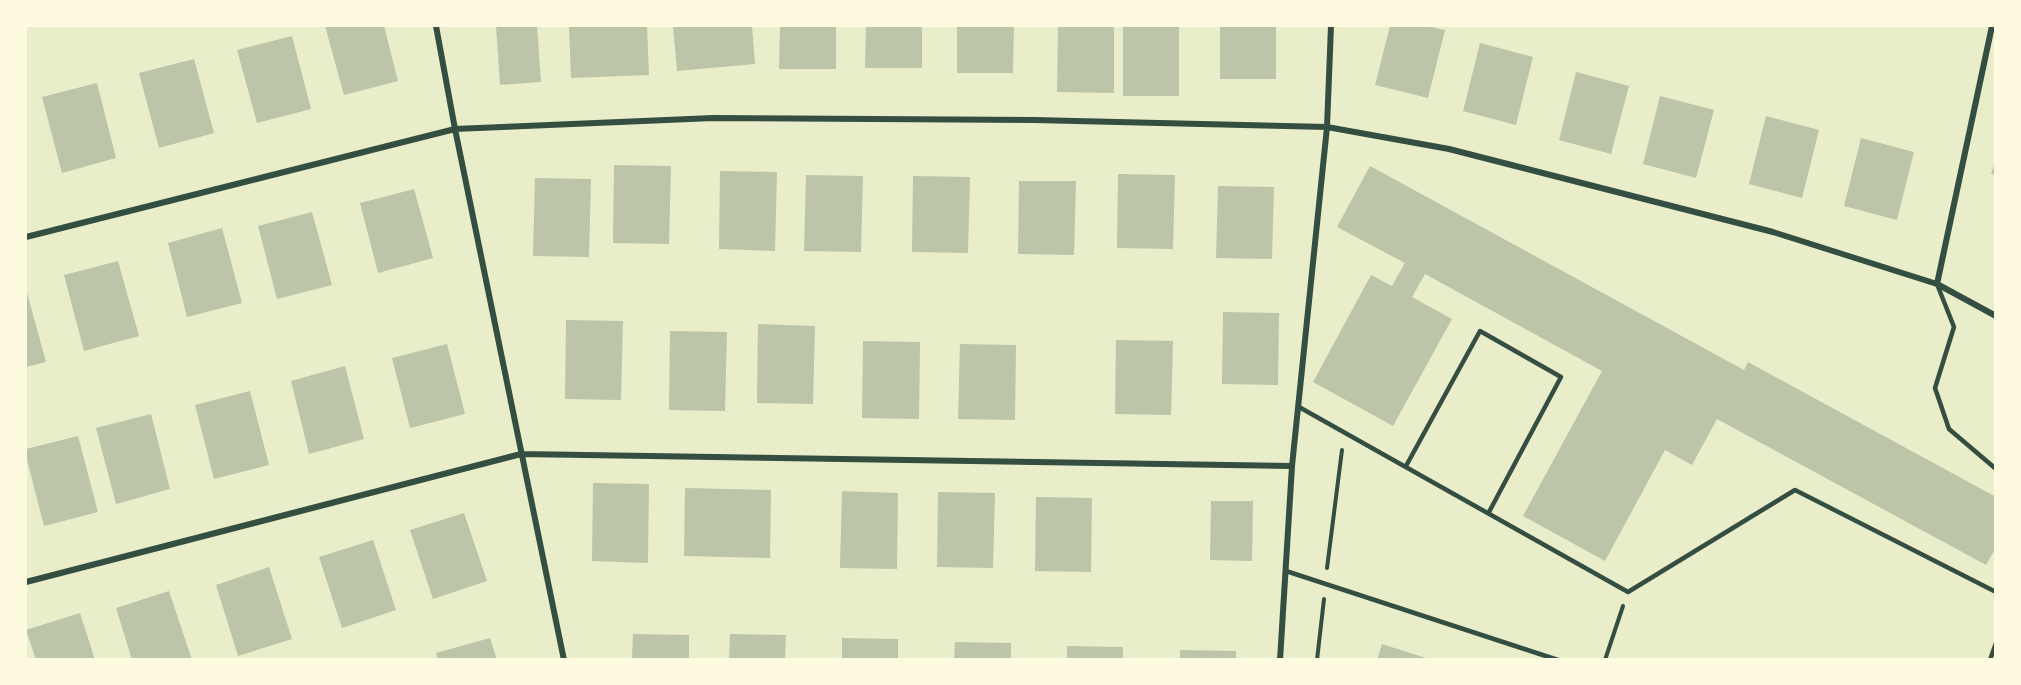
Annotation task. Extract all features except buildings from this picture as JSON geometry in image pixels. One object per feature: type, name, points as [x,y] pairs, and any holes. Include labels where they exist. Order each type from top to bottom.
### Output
[{"type":"street","points":[[435,26],[564,660]]},
{"type":"street","points":[[1280,660],[1292,466],[1327,127],[1331,26]]},
{"type":"street","points":[[1936,284],[1992,26]]},
{"type":"street","points":[[26,237],[455,129],[713,118],[1034,120],[1327,127],[1449,150],[1761,229],[1936,284],[1995,316]]},
{"type":"street","points":[[26,582],[521,454],[1292,466]]},
{"type":"lane","points":[[1936,284],[1954,327],[1935,388],[1949,429],[1995,469]]},
{"type":"lane","points":[[1406,466],[1480,331],[1561,378],[1489,512]]},
{"type":"lane","points":[[1299,407],[1628,591],[1795,490],[1995,592]]},
{"type":"lane","points":[[1286,571],[1558,660]]},
{"type":"lane","points":[[1990,660],[1995,643]]},
{"type":"path","points":[[1317,660],[1344,432]]},
{"type":"path","points":[[1605,660],[1628,591]]}]
